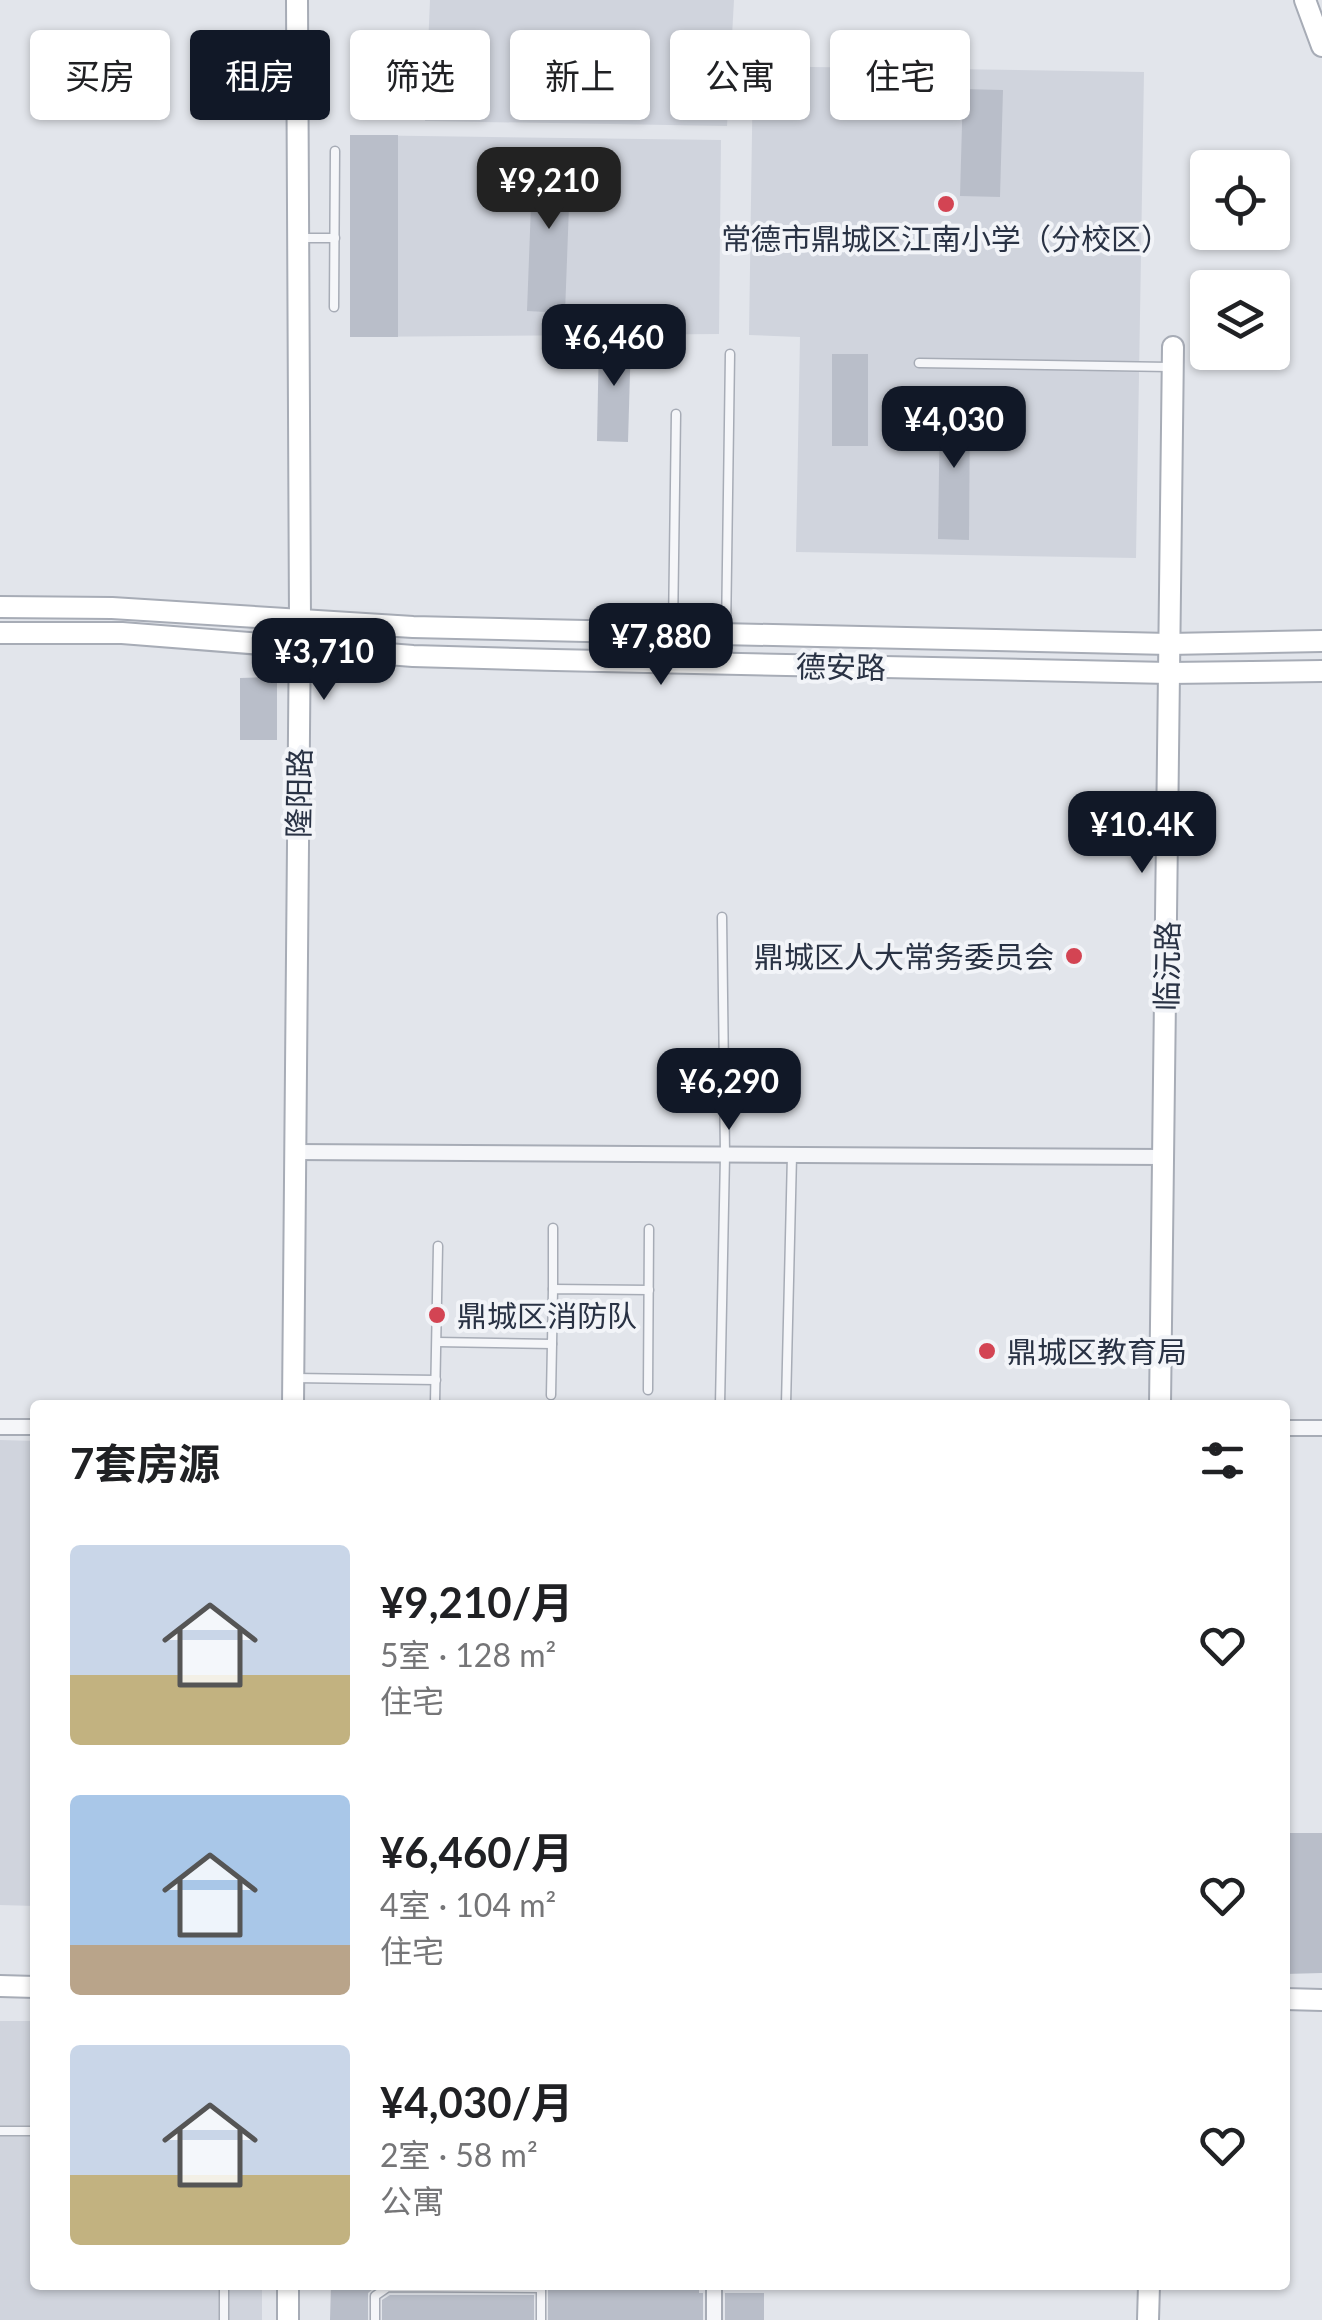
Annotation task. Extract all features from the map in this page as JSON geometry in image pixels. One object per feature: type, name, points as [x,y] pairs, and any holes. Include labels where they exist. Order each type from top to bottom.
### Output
[{"type":"street","name":"隆阳路","points":[[294,1400],[300,647],[297,0]]},
{"type":"street","points":[[1304,0],[1322,46]]},
{"type":"street","name":"临沅路","points":[[1160,1400],[1173,357]]},
{"type":"street","name":"德安路","points":[[0,607],[112,608],[413,628],[1170,644],[1322,642]]},
{"type":"street","name":"德安路","points":[[0,633],[122,633],[413,656],[1169,674],[1322,671]]},
{"type":"street","points":[[295,1152],[1163,1157]]},
{"type":"street","points":[[0,1427],[30,1427]]},
{"type":"street","points":[[1290,1428],[1322,1428]]},
{"type":"street","points":[[0,1986],[30,1986]]},
{"type":"street","points":[[1290,1999],[1322,2000]]},
{"type":"street","points":[[288,2290],[288,2320]]},
{"type":"street","points":[[714,2290],[714,2320]]},
{"type":"street","points":[[1148,2320],[1149,2290]]},
{"type":"lane","points":[[334,307],[335,150]]},
{"type":"lane","points":[[298,238],[335,238]]},
{"type":"lane","points":[[726,634],[730,354]]},
{"type":"lane","points":[[919,363],[1173,357]]},
{"type":"lane","points":[[673,633],[676,414]]},
{"type":"lane","points":[[720,1400],[726,1154],[722,918]]},
{"type":"lane","points":[[786,1400],[792,1155]]},
{"type":"lane","points":[[551,1395],[553,1228]]},
{"type":"lane","points":[[648,1390],[649,1229]]},
{"type":"lane","points":[[435,1400],[438,1246]]},
{"type":"lane","points":[[553,1289],[648,1290]]},
{"type":"lane","points":[[437,1342],[552,1344]]},
{"type":"lane","points":[[294,1378],[436,1380]]},
{"type":"lane","points":[[0,2131],[30,2131]]},
{"type":"lane","points":[[224,2290],[224,2320]]},
{"type":"lane","points":[[375,2320],[375,2296],[384,2290]]},
{"type":"lane","points":[[541,2290],[541,2320]]},
{"type":"shaded area","points":[[430,0],[734,0],[732,30],[670,30],[670,120],[727,120],[727,126],[425,121],[490,120],[490,30],[429,30]]},
{"type":"shaded area","name":"常德市鼎城区江南小学（分校区）","points":[[810,67],[830,67],[830,120],[970,120],[970,69],[1144,72],[1136,558],[796,552],[800,337],[749,335],[752,120],[810,120]]},
{"type":"shaded area","points":[[350,135],[721,140],[719,334],[350,337]]},
{"type":"shaded area","points":[[0,1440],[30,1441],[30,1906],[0,1905]]},
{"type":"shaded area","points":[[0,2021],[30,2021],[30,2290],[262,2290],[262,2320],[0,2320]]},
{"type":"building","points":[[970,89],[1003,90],[1000,197],[960,196],[962,120],[970,120]]},
{"type":"building","points":[[350,135],[398,135],[398,337],[350,337]]},
{"type":"building","points":[[533,152],[571,153],[565,313],[527,311]]},
{"type":"building","points":[[599,337],[631,338],[628,442],[597,441]]},
{"type":"building","points":[[832,354],[868,354],[868,446],[832,446]]},
{"type":"building","points":[[940,402],[970,402],[969,540],[938,539]]},
{"type":"building","points":[[277,677],[277,740],[240,740],[240,678]]},
{"type":"building","points":[[1290,1833],[1322,1833],[1322,1973],[1290,1974]]},
{"type":"building","points":[[331,2290],[372,2290],[368,2293],[368,2320],[330,2320]]},
{"type":"building","points":[[548,2290],[703,2293],[703,2320],[548,2320]]},
{"type":"building","points":[[725,2293],[764,2293],[764,2320],[725,2320]]},
{"type":"building","points":[[390,2295],[534,2295],[534,2320],[382,2320],[382,2300]]},
{"type":"place","name":"常德市鼎城区江南小学（分校区）","points":[[946,204]]},
{"type":"place","name":"鼎城区人大常务委员会","points":[[1074,956]]},
{"type":"place","name":"鼎城区消防队","points":[[437,1315]]},
{"type":"place","name":"鼎城区教育局","points":[[987,1351]]}]
